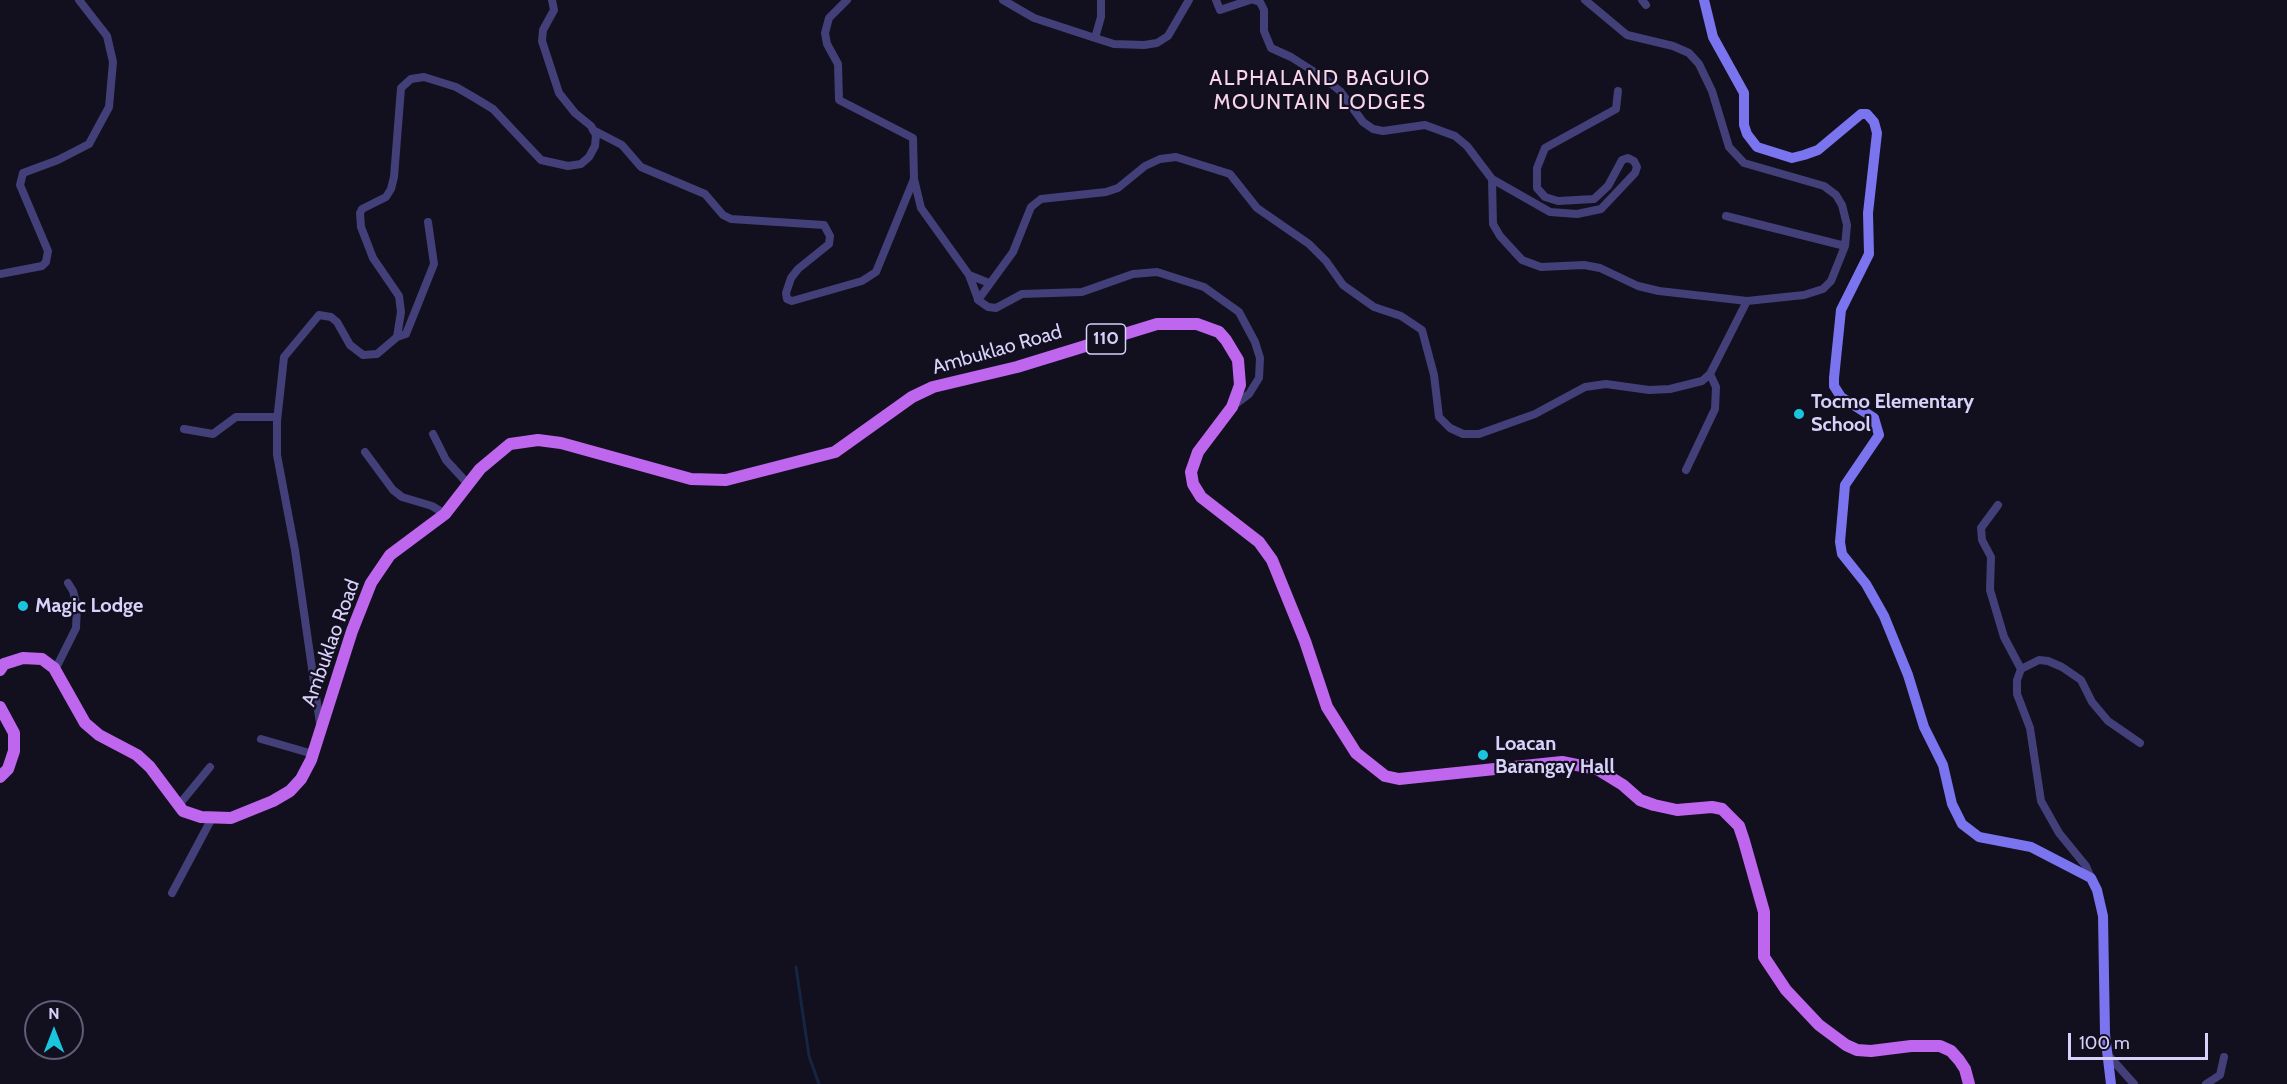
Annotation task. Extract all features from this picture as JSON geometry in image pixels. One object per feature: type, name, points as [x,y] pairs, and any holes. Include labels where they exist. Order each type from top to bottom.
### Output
[{"type":"main road","name":"Ambuklao Road","points":[[178,806],[191,814],[212,818],[231,818],[256,810],[290,791],[301,779],[313,754],[355,622],[371,583],[390,555],[444,514],[480,469],[510,444],[538,440],[561,443],[691,479],[726,480],[835,452],[912,397],[933,387],[1017,367],[1157,324],[1197,324],[1219,332],[1238,360],[1240,371],[1238,395],[1232,407],[1198,452],[1191,472],[1193,484],[1201,497],[1259,542],[1269,555],[1305,641],[1327,707],[1356,753],[1385,776],[1399,779],[1562,762],[1597,769],[1623,784],[1640,800],[1654,805],[1677,810],[1712,807],[1722,809],[1738,826],[1744,841],[1764,912],[1764,957],[1786,990],[1819,1025],[1846,1045],[1857,1050],[1871,1051],[1911,1046],[1940,1046],[1959,1060],[1965,1069],[1969,1084]]},
{"type":"main road","points":[[0,670],[4,664],[23,658],[42,659],[55,670],[85,723],[99,735],[137,755],[150,767],[178,806]]},
{"type":"main road","points":[[0,707],[14,733],[14,751],[8,769],[0,777]]},
{"type":"street","points":[[0,274],[42,266],[46,262],[48,251],[20,185],[23,173],[58,160],[89,144],[109,106],[113,62],[106,36],[79,0]]},
{"type":"street","points":[[552,0],[554,10],[542,35],[546,54],[559,93],[594,130],[622,145],[641,167],[705,194],[723,215],[731,219],[824,225],[830,236],[829,244],[798,269],[791,278],[786,293],[787,299],[801,301],[872,276],[890,244],[914,179]]},
{"type":"street","points":[[847,0],[829,18],[825,33],[827,44],[838,64],[839,100],[912,138],[914,179],[921,208],[969,275],[978,300],[988,307],[996,308],[1022,294],[1082,292],[1133,274],[1156,272],[1204,286],[1239,312],[1255,342],[1260,358],[1259,378],[1249,394],[1232,407]]},
{"type":"street","points":[[1003,0],[1034,18],[1095,38],[1114,44],[1144,45],[1157,43],[1168,36],[1189,0]]},
{"type":"street","points":[[1095,38],[1101,16],[1101,0]]},
{"type":"street","points":[[1216,0],[1218,7],[1225,10],[1252,0],[1260,2],[1264,10],[1264,31],[1271,48],[1291,57],[1324,78],[1340,91],[1363,122],[1373,129],[1383,131],[1425,125],[1455,136],[1467,146],[1492,179],[1550,212],[1577,214],[1601,208],[1635,173],[1637,167],[1634,161],[1628,158],[1622,160],[1608,186],[1594,200],[1572,202],[1545,198],[1537,188],[1537,168],[1545,148],[1616,109],[1618,91]]},
{"type":"street","points":[[1492,179],[1493,224],[1508,248],[1522,260],[1541,267],[1584,265],[1600,268],[1638,286],[1659,291],[1747,301],[1804,295],[1823,289],[1831,281],[1845,246],[1846,213],[1830,190],[1744,163],[1729,147],[1712,91],[1699,64],[1689,53],[1672,46],[1627,35],[1585,0]]},
{"type":"street","points":[[1704,0],[1713,37],[1744,93],[1744,124],[1747,134],[1757,147],[1792,158],[1818,150],[1861,114],[1867,114],[1874,122],[1877,133],[1869,196],[1869,254],[1841,310],[1833,378],[1834,386],[1841,397],[1874,418],[1879,435],[1845,484],[1840,542],[1842,554],[1866,584],[1884,616],[1908,675],[1924,727],[1943,765],[1952,804],[1962,824],[1979,837],[2031,847],[2091,878]]},
{"type":"street","points":[[397,337],[401,312],[399,296],[373,258],[359,220],[362,208],[386,197],[391,189],[403,85],[415,77],[424,77],[456,87],[493,109],[541,160],[556,165],[581,164],[589,157],[595,146],[594,130]]},
{"type":"street","points":[[978,300],[1013,252],[1031,207],[1041,200],[1106,192],[1129,182],[1145,166],[1160,159],[1176,157],[1230,174],[1257,208],[1315,249],[1343,285],[1374,307],[1401,316],[1417,325],[1426,340],[1439,417],[1450,429],[1463,434],[1479,434],[1504,427],[1585,387],[1606,384],[1649,390],[1670,390],[1689,386],[1710,374],[1747,301]]},
{"type":"street","points":[[1726,216],[1845,246]]},
{"type":"street","points":[[321,728],[295,550],[280,481],[278,417],[284,357],[319,315],[330,316],[337,322],[350,345],[363,355],[377,354],[397,337],[406,334],[434,264],[428,222]]},
{"type":"street","points":[[969,275],[989,283]]},
{"type":"street","points":[[1686,470],[1715,409],[1716,387],[1710,374]]},
{"type":"street","points":[[184,429],[213,434],[236,417],[278,417]]},
{"type":"street","points":[[433,434],[446,460],[468,484]]},
{"type":"street","points":[[365,452],[393,490],[402,497],[432,506],[444,514]]},
{"type":"street","points":[[1998,505],[1981,528],[1982,540],[1991,557],[1990,590],[2001,628],[2021,669]]},
{"type":"street","points":[[55,670],[76,628],[77,606],[74,591],[68,583]]},
{"type":"street","points":[[2112,1084],[2107,1053],[2103,916],[2097,890],[2086,866],[2060,833],[2041,801],[2030,728],[2018,694],[2017,680],[2021,669],[2027,664],[2048,661],[2073,673],[2081,680],[2092,702],[2108,721],[2140,743]]},
{"type":"street","points":[[261,739],[313,754]]},
{"type":"street","points":[[178,806],[210,767]]},
{"type":"street","points":[[172,893],[212,818]]},
{"type":"street","points":[[2107,1053],[2134,1084]]},
{"type":"street","points":[[2206,1084],[2220,1076],[2224,1057]]},
{"type":"waterway","points":[[796,967],[809,1056],[819,1084]]},
{"type":"place","name":"Tocmo Elementary School","points":[[1799,414]]},
{"type":"place","name":"Magic Lodge","points":[[23,606]]},
{"type":"place","name":"Loacan Barangay Hall","points":[[1483,755]]},
{"type":"district","name":"ALPHALAND BAGUIO MOUNTAIN LODGES","points":[[1320,91]]}]
